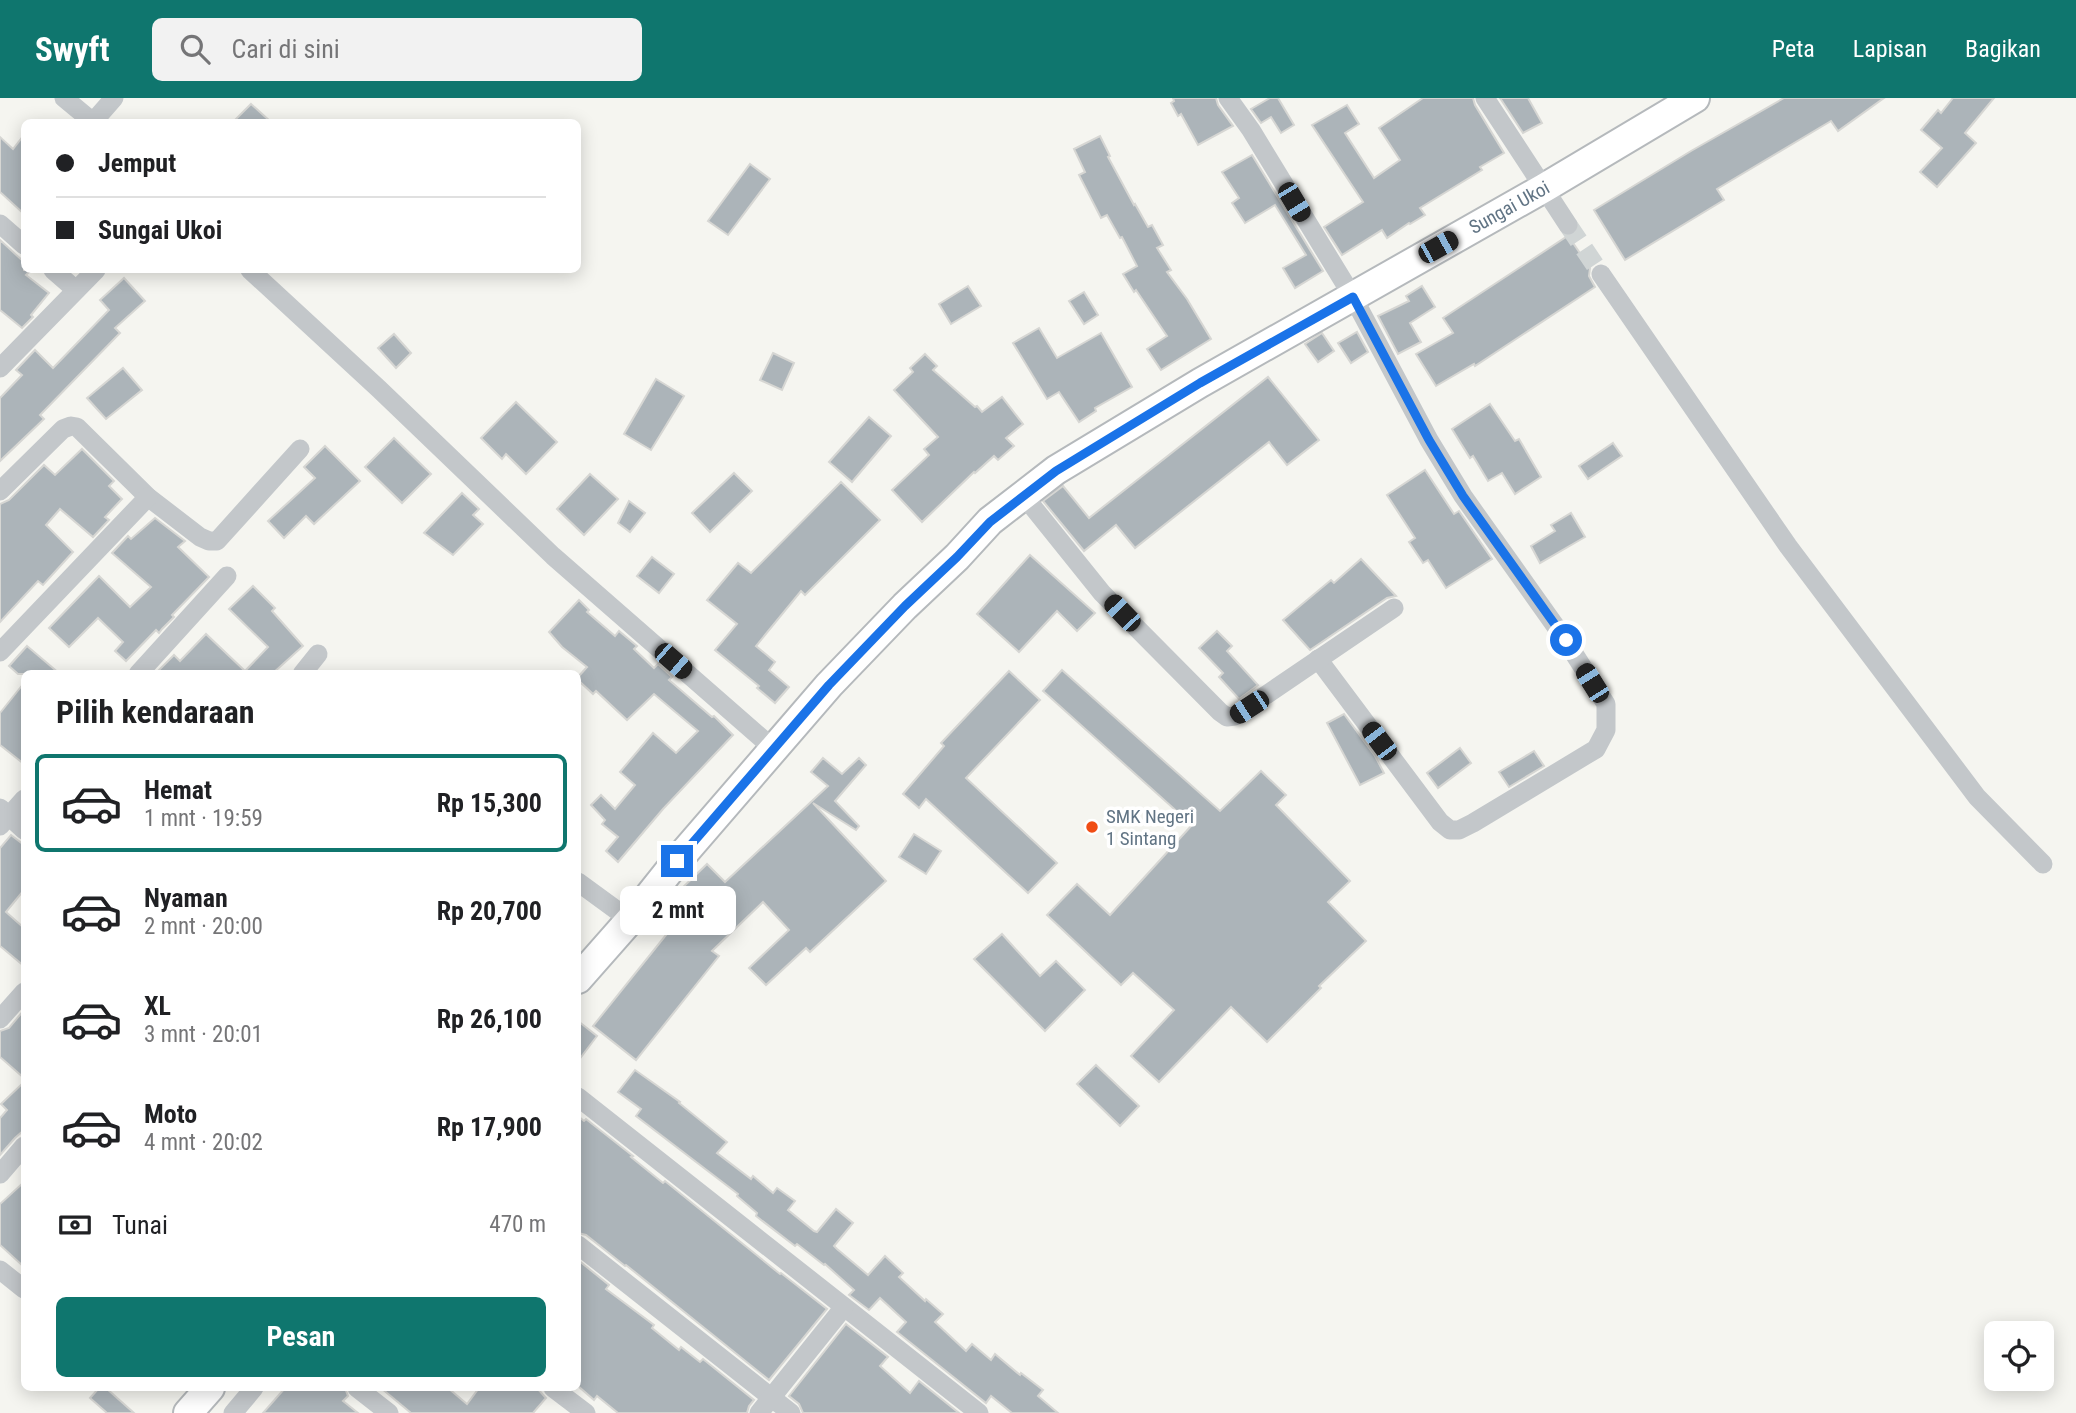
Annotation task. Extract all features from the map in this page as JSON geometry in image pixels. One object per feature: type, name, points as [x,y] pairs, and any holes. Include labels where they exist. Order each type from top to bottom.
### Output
[{"type":"highway","name":"Sungai Ukoi","points":[[581,976],[829,685],[990,522],[1056,471],[1200,383],[1544,188],[1695,98]]},
{"type":"street","points":[[64,98],[89,119]]},
{"type":"street","points":[[96,119],[114,98]]},
{"type":"street","points":[[1228,98],[1251,130],[1353,297],[1429,440],[1463,496],[1566,640],[1606,704],[1606,730],[1596,749],[1473,823],[1450,831],[1440,822],[1318,659]]},
{"type":"street","points":[[1485,98],[1569,225]]},
{"type":"street","points":[[0,224],[21,242]]},
{"type":"street","points":[[56,273],[76,290]]},
{"type":"street","points":[[0,368],[93,273]]},
{"type":"street","points":[[253,273],[553,556],[774,749]]},
{"type":"street","points":[[1601,274],[1788,546],[1977,797],[2043,864]]},
{"type":"street","points":[[0,491],[63,429],[71,426],[77,428],[148,497],[200,537],[217,541],[300,449]]},
{"type":"street","points":[[1024,496],[1102,593],[1227,717],[1235,716],[1394,608]]},
{"type":"street","points":[[0,652],[148,497]]},
{"type":"street","points":[[142,670],[227,576]]},
{"type":"street","points":[[305,670],[318,654]]},
{"type":"street","points":[[21,802],[3,817],[21,828]]},
{"type":"street","points":[[581,884],[630,920]]},
{"type":"street","points":[[0,1019],[21,995]]},
{"type":"street","points":[[581,1099],[979,1413]]},
{"type":"street","points":[[0,1174],[21,1151]]},
{"type":"street","points":[[581,1248],[765,1405],[791,1413]]},
{"type":"street","points":[[0,1270],[21,1287]]},
{"type":"street","points":[[765,1405],[844,1307]]},
{"type":"street","points":[[233,1413],[251,1391]]},
{"type":"street","points":[[361,1391],[389,1413]]},
{"type":"street","points":[[557,1391],[586,1413]]},
{"type":"building","points":[[1173,98],[1216,98],[1233,126],[1198,145],[1181,114],[1178,116],[1171,103]]},
{"type":"building","points":[[1270,98],[1278,98],[1294,125],[1281,133],[1271,117],[1261,123],[1251,109]]},
{"type":"building","points":[[1423,98],[1473,98],[1504,153],[1480,167],[1482,170],[1420,208],[1425,215],[1387,238],[1382,230],[1342,255],[1324,227],[1363,202],[1312,125],[1347,105],[1359,124],[1345,133],[1374,178],[1400,160],[1379,128]]},
{"type":"building","points":[[1500,98],[1528,98],[1542,123],[1523,133]]},
{"type":"building","points":[[1784,98],[1884,98],[1838,131],[1831,121],[1717,189],[1724,200],[1625,260],[1594,210]]},
{"type":"building","points":[[1953,98],[1994,98],[1965,133],[1976,143],[1937,187],[1920,172],[1942,148],[1921,130],[1938,110],[1941,113]]},
{"type":"building","points":[[251,104],[268,119],[236,119]]},
{"type":"building","points":[[1100,136],[1110,156],[1108,157],[1134,205],[1148,227],[1152,225],[1163,245],[1157,248],[1171,270],[1167,272],[1211,339],[1161,370],[1147,349],[1167,336],[1123,274],[1137,266],[1107,215],[1101,218],[1079,175],[1085,172],[1074,149]]},
{"type":"building","points":[[0,137],[13,149],[21,139],[21,211],[0,192]]},
{"type":"building","points":[[1252,155],[1323,271],[1295,288],[1283,268],[1306,255],[1275,205],[1245,223],[1232,203],[1239,198],[1222,172]]},
{"type":"building","points":[[750,164],[770,179],[728,235],[708,221]]},
{"type":"building","points":[[1569,237],[1590,268],[1589,276],[1595,287],[1475,366],[1474,364],[1436,386],[1416,354],[1453,333],[1443,318]]},
{"type":"building","points":[[0,240],[21,259],[21,273],[28,273],[26,275],[49,293],[22,328],[0,310]]},
{"type":"building","points":[[124,278],[145,301],[115,328],[120,333],[40,415],[44,419],[0,461],[0,398],[22,375],[16,370],[35,350],[53,368],[109,310],[100,300]]},
{"type":"building","points":[[968,286],[981,306],[951,324],[939,304]]},
{"type":"building","points":[[1422,286],[1435,307],[1410,323],[1421,342],[1398,354],[1378,316],[1409,301],[1406,296]]},
{"type":"building","points":[[1084,292],[1098,315],[1084,324],[1069,301]]},
{"type":"building","points":[[1039,328],[1057,358],[1101,333],[1132,387],[1095,408],[1096,411],[1079,422],[1059,392],[1047,399],[1013,343]]},
{"type":"building","points":[[1357,332],[1368,352],[1351,363],[1338,343]]},
{"type":"building","points":[[1322,333],[1334,351],[1318,362],[1305,344]]},
{"type":"building","points":[[394,334],[411,353],[396,368],[378,348]]},
{"type":"building","points":[[773,353],[794,363],[782,390],[760,380]]},
{"type":"building","points":[[925,354],[937,366],[933,370],[982,412],[1002,397],[1023,424],[1006,438],[1014,446],[998,460],[994,456],[974,472],[922,522],[892,490],[929,455],[924,449],[938,437],[894,390],[913,372],[910,368]]},
{"type":"building","points":[[123,368],[142,390],[106,419],[87,398]]},
{"type":"building","points":[[1268,377],[1319,440],[1287,465],[1269,442],[1135,548],[1116,525],[1084,551],[1043,501],[1063,486],[1089,518]]},
{"type":"building","points":[[656,379],[684,396],[651,450],[624,434]]},
{"type":"building","points":[[516,402],[557,442],[526,474],[506,454],[502,459],[481,438]]},
{"type":"building","points":[[1490,404],[1515,441],[1519,439],[1541,477],[1515,494],[1502,473],[1488,481],[1452,429]]},
{"type":"building","points":[[869,417],[891,436],[852,482],[829,462]]},
{"type":"building","points":[[394,438],[431,474],[402,503],[365,467]]},
{"type":"building","points":[[1613,443],[1622,456],[1588,479],[1579,466]]},
{"type":"building","points":[[325,446],[360,481],[314,524],[306,516],[284,538],[268,521],[315,478],[304,467]]},
{"type":"building","points":[[82,449],[114,481],[109,486],[122,499],[105,517],[109,520],[93,537],[60,509],[46,525],[73,552],[43,585],[38,581],[0,622],[0,504],[9,500],[44,465],[55,475]]},
{"type":"building","points":[[1425,470],[1454,514],[1459,511],[1492,559],[1446,588],[1428,560],[1423,563],[1409,542],[1415,538],[1387,495]]},
{"type":"building","points":[[734,473],[752,491],[710,532],[692,513]]},
{"type":"building","points":[[590,474],[618,499],[584,535],[557,509]]},
{"type":"building","points":[[841,482],[880,520],[805,595],[801,591],[756,646],[775,662],[769,670],[789,687],[775,703],[757,688],[759,686],[715,650],[737,624],[707,600],[738,563],[751,573]]},
{"type":"building","points":[[462,493],[479,509],[473,515],[483,524],[453,555],[424,533]]},
{"type":"building","points":[[629,501],[645,513],[630,532],[618,523]]},
{"type":"building","points":[[1571,513],[1585,537],[1540,563],[1531,546],[1555,531],[1551,525]]},
{"type":"building","points":[[155,518],[185,541],[178,547],[209,577],[172,615],[174,617],[159,633],[156,630],[126,661],[115,651],[123,642],[98,618],[69,647],[49,628],[99,576],[130,607],[151,587],[112,553],[128,536],[131,539]]},
{"type":"building","points":[[1030,555],[1095,613],[1077,631],[1057,611],[1019,652],[977,614]]},
{"type":"building","points":[[652,557],[674,574],[659,593],[637,576]]},
{"type":"building","points":[[1361,559],[1396,596],[1387,598],[1310,650],[1283,620],[1331,580],[1334,583]]},
{"type":"building","points":[[253,586],[275,608],[272,611],[303,646],[276,670],[246,670],[268,647],[229,609]]},
{"type":"building","points":[[579,600],[589,610],[587,612],[615,636],[619,631],[637,646],[634,649],[654,668],[658,664],[672,677],[669,680],[733,735],[663,809],[618,862],[606,851],[618,837],[602,824],[605,820],[591,805],[601,795],[615,809],[635,785],[620,772],[653,733],[676,753],[698,731],[654,694],[627,720],[596,691],[593,694],[581,683],[581,674],[587,667],[562,647],[549,632]]},
{"type":"building","points":[[1217,631],[1232,646],[1227,651],[1258,685],[1239,699],[1219,677],[1223,673],[1199,648]]},
{"type":"building","points":[[206,634],[244,670],[159,670],[174,655],[180,661]]},
{"type":"building","points":[[27,646],[55,670],[21,670],[21,674],[18,674],[9,666]]},
{"type":"building","points":[[1062,670],[1220,811],[1261,771],[1286,795],[1276,805],[1350,881],[1328,902],[1366,941],[1267,1042],[1231,1007],[1159,1082],[1131,1056],[1174,1010],[1133,973],[1121,985],[1047,915],[1077,884],[1110,915],[1192,825],[1043,691]]},
{"type":"building","points":[[1009,671],[1040,700],[966,778],[1057,863],[1028,893],[926,799],[919,808],[903,794],[944,746],[941,743]]},
{"type":"building","points":[[21,687],[21,762],[0,745],[0,713]]},
{"type":"building","points":[[1344,714],[1384,773],[1360,785],[1327,723]]},
{"type":"building","points":[[1460,748],[1471,763],[1438,788],[1427,773]]},
{"type":"building","points":[[1534,751],[1544,766],[1509,787],[1499,772]]},
{"type":"building","points":[[823,758],[842,774],[859,758],[866,765],[835,801],[859,826],[856,830],[813,803],[886,881],[810,952],[806,948],[766,985],[749,968],[789,930],[763,902],[712,951],[719,956],[636,1060],[593,1026],[690,905],[677,893],[707,864],[725,882],[828,786],[811,772]]},
{"type":"building","points":[[914,834],[941,851],[926,874],[899,857]]},
{"type":"building","points":[[11,835],[21,843],[21,894],[6,912],[21,925],[21,964],[0,946],[0,848]]},
{"type":"building","points":[[1002,934],[1040,976],[1056,961],[1085,990],[1045,1031],[974,959]]},
{"type":"building","points":[[21,1014],[21,1075],[0,1057],[0,1031],[9,1028]]},
{"type":"building","points":[[581,1023],[597,1036],[581,1057]]},
{"type":"building","points":[[1096,1065],[1139,1106],[1120,1126],[1077,1084]]},
{"type":"building","points":[[635,1070],[680,1102],[727,1142],[717,1153],[751,1179],[753,1176],[773,1193],[777,1188],[795,1201],[788,1210],[814,1231],[817,1232],[836,1209],[853,1223],[834,1246],[837,1249],[868,1275],[885,1256],[903,1273],[899,1277],[943,1314],[935,1322],[966,1351],[972,1344],[991,1360],[995,1354],[1043,1390],[1038,1396],[1058,1413],[1012,1413],[991,1396],[986,1403],[897,1332],[906,1322],[880,1298],[869,1310],[849,1295],[854,1290],[825,1264],[797,1244],[795,1246],[756,1216],[757,1213],[737,1196],[738,1194],[636,1116],[641,1109],[618,1092]]},
{"type":"building","points":[[21,1085],[21,1133],[0,1155],[0,1118],[7,1110],[1,1104]]},
{"type":"building","points":[[581,1118],[584,1121],[586,1119],[663,1183],[665,1181],[827,1309],[769,1380],[581,1234]]},
{"type":"building","points":[[21,1185],[21,1264],[0,1245],[0,1204]]},
{"type":"building","points":[[581,1262],[609,1285],[606,1289],[654,1325],[652,1328],[679,1350],[681,1347],[700,1362],[703,1359],[754,1400],[747,1413],[618,1413],[597,1396],[594,1400],[581,1389]]},
{"type":"building","points":[[846,1324],[888,1357],[880,1366],[910,1393],[919,1381],[959,1413],[803,1413],[799,1404],[789,1396]]},
{"type":"building","points":[[96,1391],[109,1391],[134,1413],[107,1413],[90,1398]]},
{"type":"building","points":[[282,1391],[346,1391],[348,1396],[343,1401],[358,1413],[263,1413]]},
{"type":"building","points":[[385,1391],[452,1391],[467,1404],[477,1391],[540,1391],[546,1398],[533,1413],[411,1413]]},
{"type":"tunnel","points":[[1568,225],[1601,274]]},
{"type":"place","name":"SMK Negeri 1 Sintang","points":[[1092,827]]},
{"type":"route","points":[[677,861],[829,685],[990,522],[1056,471],[1200,383],[1353,297],[1429,440],[1463,496],[1566,640]]}]
